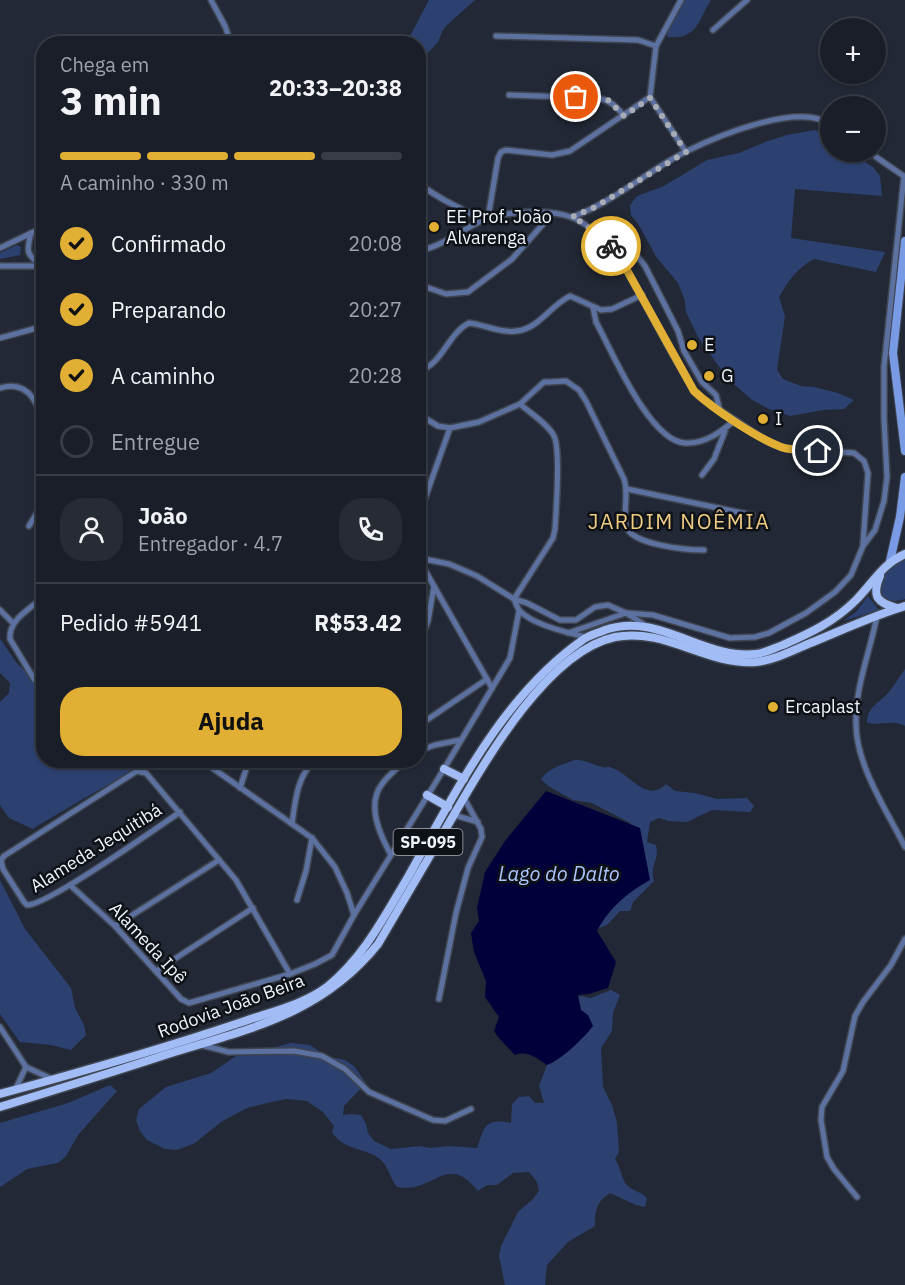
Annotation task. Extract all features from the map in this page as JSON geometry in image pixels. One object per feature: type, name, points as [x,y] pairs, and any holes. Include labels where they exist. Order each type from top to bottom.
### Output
[{"type":"main road","points":[[905,240],[893,353],[905,451]]},
{"type":"main road","points":[[890,561],[900,517],[905,477]]},
{"type":"main road","name":"Rodovia João Beira","points":[[0,1094],[181,1042],[295,1004],[324,989],[351,965],[373,937],[464,779],[513,705],[561,658],[587,637],[614,627],[646,626],[711,648],[746,654],[765,652],[834,620],[856,600],[890,561],[905,554]]},
{"type":"main road","points":[[882,570],[876,593],[879,600],[884,604],[901,607]]},
{"type":"main road","name":"Rodovia João Beira","points":[[0,1107],[264,1024],[311,1003],[346,979],[378,944],[464,798],[515,718],[549,680],[592,645],[614,638],[636,635],[654,637],[728,660],[758,662],[901,607]]},
{"type":"main road","points":[[444,769],[464,779]]},
{"type":"main road","points":[[427,795],[448,807]]},
{"type":"street","points":[[211,0],[228,36]]},
{"type":"street","points":[[681,0],[656,46],[650,98],[686,152]]},
{"type":"street","points":[[713,30],[747,0]]},
{"type":"street","points":[[496,36],[638,40],[656,46]]},
{"type":"street","points":[[509,95],[598,98],[608,100],[624,116]]},
{"type":"street","points":[[485,219],[501,152],[506,150],[552,155],[570,151],[650,98]]},
{"type":"street","points":[[572,217],[595,207],[686,152],[742,128],[788,117],[808,117],[820,120]]},
{"type":"street","points":[[568,633],[626,613],[653,615],[730,638],[755,637],[806,614],[836,592],[851,575],[863,546],[875,530],[884,501],[887,477],[884,367],[904,176],[884,162]]},
{"type":"street","points":[[426,189],[485,219]]},
{"type":"street","points":[[583,223],[595,207]]},
{"type":"street","points":[[426,249],[438,245],[485,219],[510,212],[572,217],[583,223],[618,254],[694,391],[720,411],[767,441],[783,448],[854,453],[864,461],[868,473],[863,546]]},
{"type":"street","points":[[426,287],[446,294],[468,292],[512,259],[552,214]]},
{"type":"street","points":[[604,220],[645,266],[678,331],[684,351],[702,382],[716,395],[720,411]]},
{"type":"street","points":[[0,248],[36,230]]},
{"type":"street","points":[[31,232],[28,253],[36,261]]},
{"type":"street","points":[[0,266],[36,266]]},
{"type":"street","points":[[426,366],[434,363],[457,331],[469,323],[519,332],[531,327],[570,296],[601,310],[612,309],[642,296]]},
{"type":"street","points":[[593,307],[596,322],[637,402],[657,428],[683,443],[718,435],[735,420]]},
{"type":"street","points":[[0,338],[36,328]]},
{"type":"street","points":[[426,419],[438,426],[450,428],[479,422],[520,404],[544,382],[566,381],[579,390],[624,478],[627,489],[626,526],[634,537],[677,548],[704,550]]},
{"type":"street","points":[[0,388],[17,387],[32,396],[36,403]]},
{"type":"street","points":[[514,599],[553,538],[556,519],[555,438],[520,404]]},
{"type":"street","points":[[426,496],[450,428]]},
{"type":"street","points":[[702,475],[714,459],[726,428]]},
{"type":"street","points":[[627,489],[752,515]]},
{"type":"street","points":[[29,526],[36,515]]},
{"type":"street","points":[[426,559],[449,564],[477,576],[514,599],[561,620],[576,620],[596,607],[608,605],[646,626]]},
{"type":"street","points":[[426,571],[492,688]]},
{"type":"street","points":[[426,626],[434,586]]},
{"type":"street","points":[[514,599],[519,611],[533,619],[568,633],[587,637]]},
{"type":"street","points":[[34,679],[10,639],[13,623],[36,604]]},
{"type":"street","points":[[0,610],[13,623]]},
{"type":"street","name":"Alameda Ipê","points":[[70,885],[115,926],[181,999],[189,1003],[290,974],[332,955],[510,658],[519,611]]},
{"type":"street","points":[[877,616],[859,689],[856,726],[867,769],[905,847]]},
{"type":"street","points":[[426,721],[487,679]]},
{"type":"street","points":[[426,748],[460,740]]},
{"type":"street","points":[[212,768],[312,838],[335,867],[354,915]]},
{"type":"street","points":[[240,788],[246,768]]},
{"type":"street","points":[[292,824],[300,783],[308,768]]},
{"type":"street","points":[[391,855],[380,836],[375,814],[381,786],[398,768]]},
{"type":"street","points":[[1,860],[3,856],[137,771],[146,773],[236,880],[290,974]]},
{"type":"street","points":[[439,999],[456,913],[468,868],[482,837],[478,822],[464,798]]},
{"type":"street","name":"Alameda Jequitibá","points":[[1,860],[3,869],[27,905],[35,905],[70,885],[180,812]]},
{"type":"street","points":[[454,815],[478,822]]},
{"type":"street","points":[[297,900],[306,871],[312,838]]},
{"type":"street","points":[[115,926],[219,860]]},
{"type":"street","points":[[156,971],[253,908]]},
{"type":"street","points":[[857,1197],[827,1157],[821,1113],[825,1100],[843,1071],[855,1016],[862,1002],[891,965],[905,939]]},
{"type":"street","points":[[0,1027],[26,1067],[53,1080]]},
{"type":"street","points":[[200,1044],[229,1052],[294,1051],[322,1056],[345,1069],[369,1092],[433,1120],[445,1120],[471,1109]]},
{"type":"street","points":[[15,1090],[26,1067]]},
{"type":"shaded area","points":[[429,0],[475,0],[447,25],[438,42],[426,55],[426,36],[410,36]]},
{"type":"shaded area","points":[[683,0],[711,0],[700,21],[691,32],[677,37],[667,37],[668,27]]},
{"type":"shaded area","points":[[815,130],[820,132],[820,162],[865,162],[880,176],[882,196],[795,189],[791,238],[885,252],[876,272],[814,259],[798,271],[782,291],[779,297],[785,316],[777,370],[783,379],[801,386],[838,393],[854,400],[844,409],[790,416],[752,400],[728,379],[698,337],[686,312],[685,301],[678,283],[657,258],[631,215],[630,205],[637,196],[664,186],[707,160],[739,153],[787,135]]},
{"type":"shaded area","points":[[17,245],[21,247],[20,255],[0,259],[0,253]]},
{"type":"shaded area","points":[[905,557],[905,599],[896,601],[883,597],[877,591],[882,572]]},
{"type":"shaded area","points":[[868,596],[879,610],[843,621],[856,612]]},
{"type":"shaded area","points":[[0,639],[22,668],[36,674],[36,768],[134,768],[33,829],[9,818],[0,805],[0,702],[9,693],[10,683],[0,673]]},
{"type":"shaded area","points":[[905,669],[905,726],[895,723],[867,723],[871,709],[888,693]]},
{"type":"shaded area","points":[[574,760],[612,768],[652,791],[666,784],[675,791],[717,799],[747,798],[754,806],[750,812],[712,810],[687,822],[659,818],[650,822],[647,842],[656,845],[657,850],[653,871],[654,881],[633,902],[630,911],[620,911],[607,925],[597,929],[635,831],[630,823],[592,803],[573,800],[548,786],[541,779],[552,769]]},
{"type":"shaded area","points":[[0,880],[25,929],[71,988],[75,1008],[84,1025],[86,1035],[71,1050],[51,1045],[20,1042],[0,1014]]},
{"type":"shaded area","points":[[611,990],[620,995],[613,1013],[612,1031],[601,1048],[603,1087],[612,1105],[617,1123],[619,1152],[615,1159],[626,1184],[647,1198],[645,1207],[610,1193],[605,1196],[597,1207],[595,1226],[568,1242],[547,1265],[545,1285],[505,1285],[499,1256],[501,1246],[518,1212],[539,1191],[537,1182],[529,1172],[513,1173],[497,1185],[487,1185],[478,1191],[457,1174],[448,1174],[410,1188],[397,1187],[382,1161],[370,1153],[343,1143],[332,1132],[334,1126],[323,1112],[307,1101],[287,1099],[247,1108],[221,1122],[195,1143],[177,1150],[165,1149],[147,1140],[136,1120],[139,1109],[166,1087],[211,1073],[236,1056],[291,1043],[310,1045],[326,1056],[345,1060],[354,1066],[366,1083],[344,1106],[343,1115],[361,1115],[374,1141],[391,1149],[420,1146],[477,1148],[487,1125],[495,1122],[511,1123],[512,1104],[519,1097],[529,1096],[535,1103],[544,1103],[539,1086],[572,999],[581,996],[591,998]]},
{"type":"shaded area","points":[[110,1085],[117,1091],[78,1135],[66,1156],[58,1163],[27,1169],[0,1187],[0,1123],[68,1103]]},
{"type":"water","name":"Lago do Dalto","points":[[546,791],[640,828],[650,880],[620,901],[597,931],[616,962],[608,988],[578,995],[581,1010],[588,1015],[593,1026],[572,1048],[547,1065],[528,1054],[515,1055],[494,1031],[499,1017],[485,997],[486,981],[474,952],[471,933],[479,921],[477,908],[485,872],[505,841]]},
{"type":"way so far","points":[[576,97],[608,100],[624,116],[650,98],[686,152],[595,207],[572,217],[611,246]]},
{"type":"place","name":"EE Prof. João Alvarenga","points":[[434,227]]},
{"type":"place","name":"E","points":[[692,345]]},
{"type":"place","name":"G","points":[[709,376]]},
{"type":"place","name":"I","points":[[763,419]]},
{"type":"place","name":"Ercaplast","points":[[773,707]]},
{"type":"district","name":"JARDIM NOÊMIA","points":[[679,522]]},
{"type":"route","points":[[611,246],[618,254],[694,391],[700,397],[767,441],[783,448],[818,451]]}]
